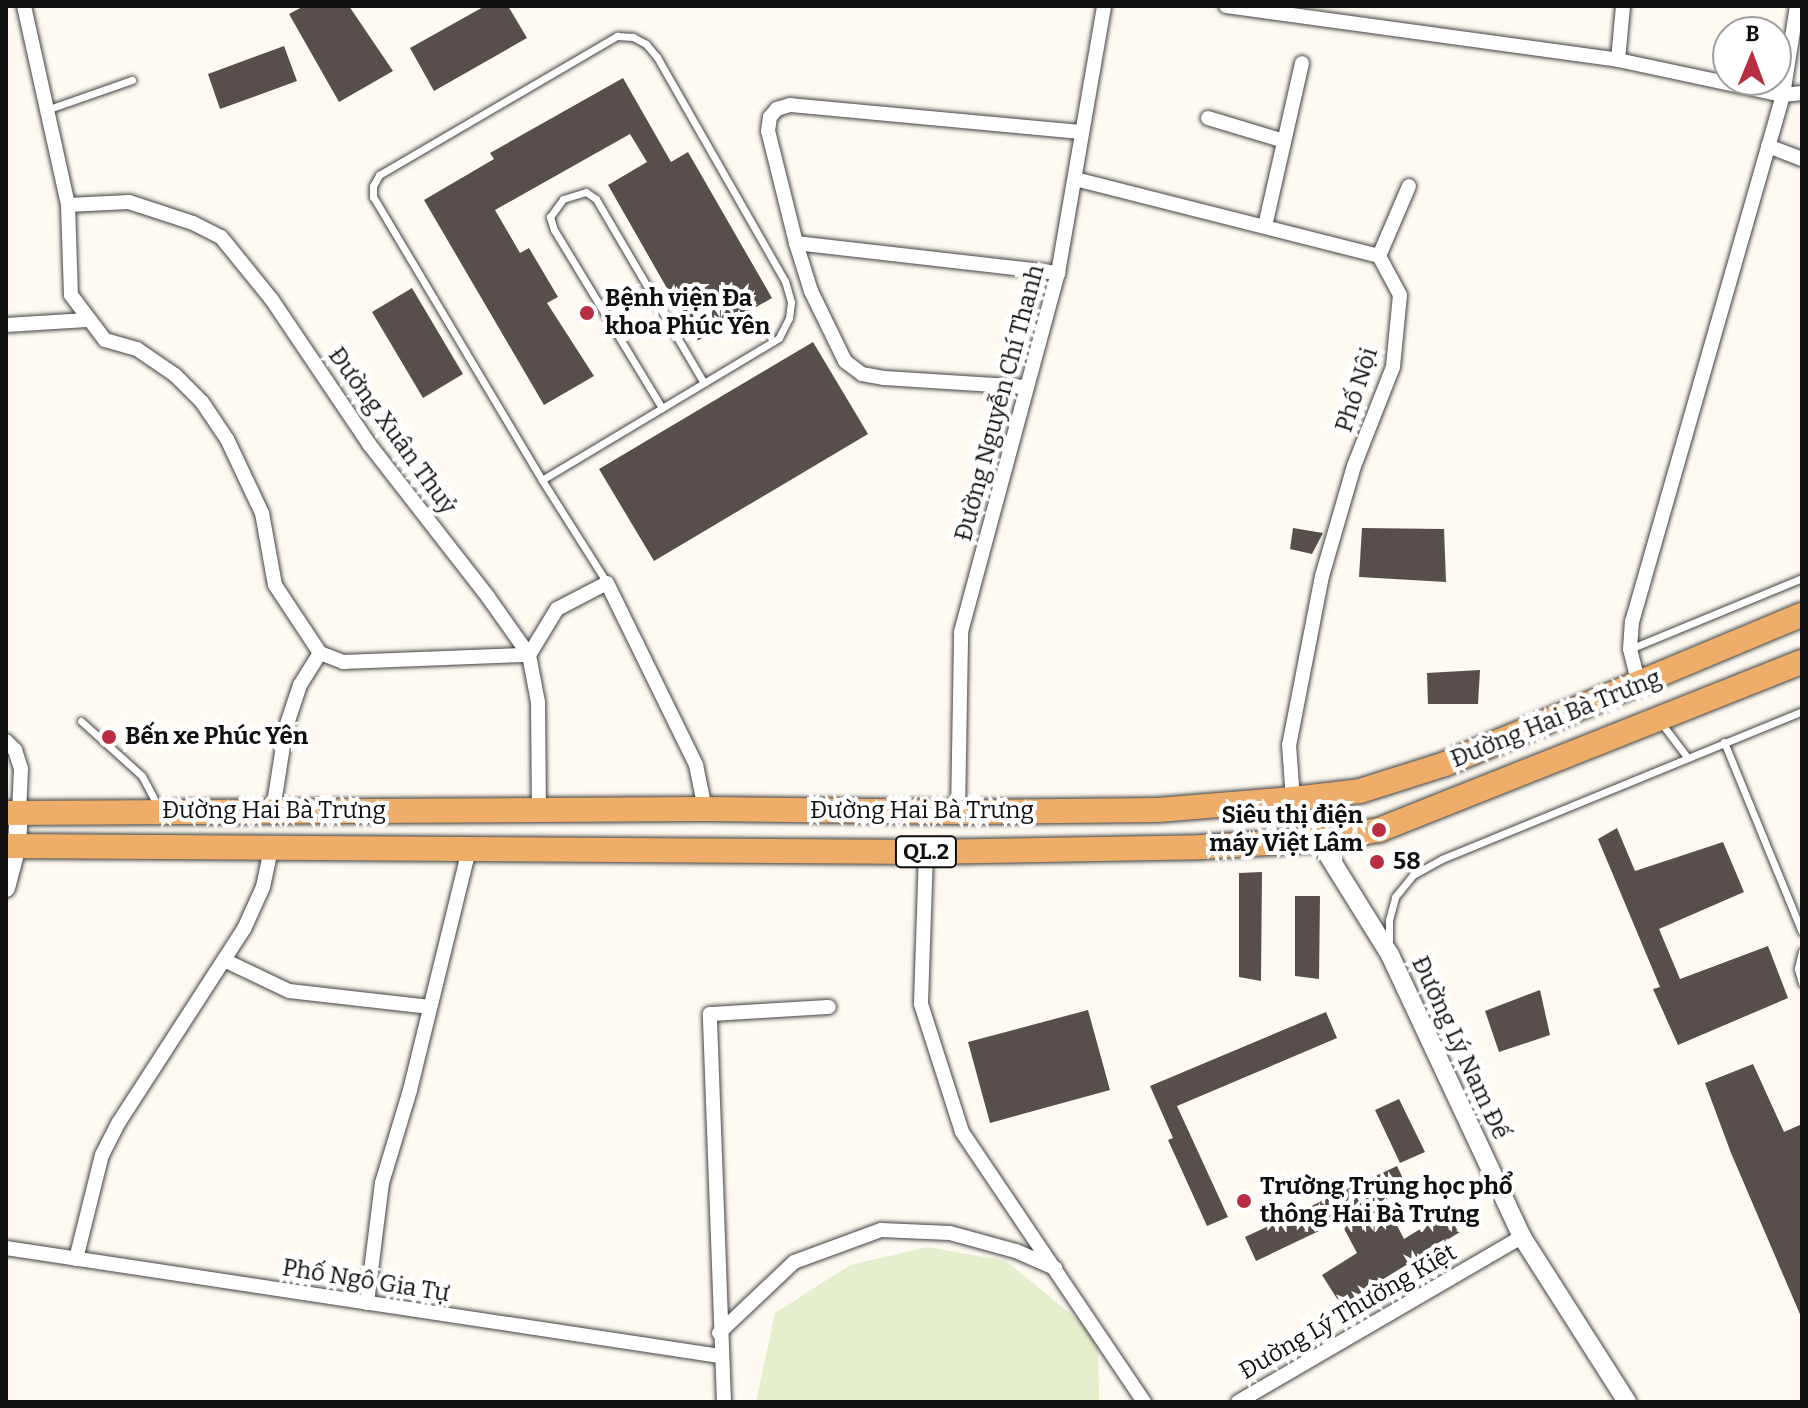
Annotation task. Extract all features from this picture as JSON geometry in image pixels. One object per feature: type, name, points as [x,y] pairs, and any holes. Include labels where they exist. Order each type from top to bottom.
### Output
[{"type":"highway","name":"Đường Hai Bà Trưng","points":[[13,813],[1158,810],[1293,799],[1360,791],[1445,764],[1802,615]]},
{"type":"highway","name":"Đường Hai Bà Trưng","points":[[12,846],[926,852],[1201,847],[1320,840],[1379,830],[1802,662]]},
{"type":"highway","points":[[1639,685],[1658,719]]},
{"type":"highway","points":[[705,809],[706,850]]},
{"type":"street","points":[[24,6],[68,205],[71,295],[105,340],[137,349],[175,375],[202,402],[227,439],[262,513],[275,585],[320,653],[343,662],[529,655],[557,609],[607,583],[696,765],[705,809]]},
{"type":"street","name":"Đường Nguyễn Chí Thanh","points":[[958,812],[961,632],[1058,273],[1104,6]]},
{"type":"street","points":[[1226,6],[1618,60],[1712,80]]},
{"type":"street","points":[[1618,60],[1623,6]]},
{"type":"street","points":[[1792,38],[1797,6]]},
{"type":"street","points":[[1265,226],[1302,63]]},
{"type":"street","points":[[1639,685],[1630,649],[1632,622],[1783,96]]},
{"type":"street","points":[[1026,387],[862,374],[845,361],[811,291],[796,243],[768,131],[770,117],[777,109],[790,105],[1082,132]]},
{"type":"street","points":[[1208,118],[1284,141]]},
{"type":"street","points":[[1768,146],[1802,159]]},
{"type":"street","points":[[1075,179],[1379,256],[1409,186]]},
{"type":"street","name":"Đường Xuân Thuỷ","points":[[68,205],[129,202],[193,223],[221,237],[272,300],[369,444],[529,655],[538,702],[539,811]]},
{"type":"street","points":[[796,243],[1058,273]]},
{"type":"street","name":"Phố Nội","points":[[1293,799],[1289,745],[1322,576],[1354,466],[1393,367],[1400,295],[1379,256]]},
{"type":"street","points":[[6,325],[87,320]]},
{"type":"street","points":[[273,810],[286,727],[300,685],[320,653]]},
{"type":"street","points":[[6,741],[15,750],[21,769],[13,813],[6,888]]},
{"type":"street","name":"Đường Lý Nam Đế","points":[[1293,799],[1390,955],[1522,1237],[1627,1402]]},
{"type":"street","points":[[76,1259],[102,1155],[119,1122],[244,929],[263,887],[271,848]]},
{"type":"street","points":[[367,1303],[382,1183],[469,849]]},
{"type":"street","points":[[926,852],[921,1004],[962,1132],[1144,1402]]},
{"type":"street","points":[[224,960],[289,991],[430,1007]]},
{"type":"street","points":[[724,1402],[719,1333],[710,1014],[829,1007]]},
{"type":"street","points":[[719,1333],[794,1262],[881,1230],[950,1233],[1016,1251],[1056,1268]]},
{"type":"street","name":"Đường Lý Thường Kiệt","points":[[1238,1402],[1522,1237]]},
{"type":"street","name":"Phố Ngô Gia Tự","points":[[6,1248],[720,1356]]},
{"type":"lane","points":[[542,480],[779,338],[789,318],[791,302],[785,281],[657,57],[646,44],[633,37],[617,36],[379,175],[373,186],[373,197],[542,480],[607,583]]},
{"type":"lane","points":[[49,109],[132,80]]},
{"type":"lane","points":[[662,408],[554,230],[550,217],[563,199],[586,192],[596,199],[704,383]]},
{"type":"lane","points":[[1630,649],[1802,578]]},
{"type":"lane","points":[[1390,955],[1389,920],[1395,897],[1413,875],[1802,711]]},
{"type":"lane","points":[[1658,719],[1687,757]]},
{"type":"lane","points":[[81,721],[142,776],[160,811]]},
{"type":"lane","points":[[1724,742],[1802,932]]},
{"type":"lane","points":[[1802,951],[1798,969],[1802,983]]},
{"type":"green space","points":[[928,1247],[1006,1261],[1098,1336],[1099,1402],[756,1402],[775,1313],[850,1265]]},
{"type":"building","points":[[304,6],[349,6],[393,71],[339,102],[289,14]]},
{"type":"building","points":[[485,6],[508,6],[527,38],[434,91],[410,48]]},
{"type":"building","points":[[284,46],[297,81],[220,109],[208,74]]},
{"type":"building","points":[[623,78],[671,162],[688,152],[772,298],[697,341],[608,185],[647,162],[630,134],[495,210],[520,253],[529,248],[558,297],[547,303],[594,376],[544,405],[424,200],[494,159],[490,153]]},
{"type":"building","points":[[412,288],[463,374],[423,398],[372,312]]},
{"type":"building","points":[[813,342],[868,434],[654,561],[599,469]]},
{"type":"building","points":[[1293,528],[1323,533],[1312,554],[1290,549]]},
{"type":"building","points":[[1362,528],[1444,529],[1446,582],[1359,577]]},
{"type":"building","points":[[1480,670],[1478,704],[1428,704],[1427,673]]},
{"type":"building","points":[[1617,828],[1635,871],[1723,842],[1744,892],[1659,929],[1680,979],[1768,946],[1788,998],[1678,1045],[1653,989],[1660,987],[1598,839]]},
{"type":"building","points":[[1262,872],[1261,981],[1239,977],[1239,873]]},
{"type":"building","points":[[1295,896],[1320,896],[1319,979],[1295,976]]},
{"type":"building","points":[[1540,990],[1550,1035],[1499,1052],[1485,1011]]},
{"type":"building","points":[[1088,1010],[1110,1090],[990,1123],[968,1042]]},
{"type":"building","points":[[1326,1012],[1337,1038],[1177,1106],[1228,1217],[1207,1226],[1168,1140],[1173,1138],[1150,1086]]},
{"type":"building","points":[[1753,1064],[1784,1132],[1802,1124],[1802,1319],[1731,1153],[1705,1083]]},
{"type":"building","points":[[1399,1099],[1425,1152],[1400,1163],[1375,1110]]},
{"type":"building","points":[[1397,1166],[1408,1189],[1384,1200],[1404,1239],[1448,1212],[1460,1232],[1341,1305],[1322,1275],[1357,1253],[1340,1221],[1256,1261],[1245,1237]]},
{"type":"place","name":"Bệnh viện Đa khoa Phúc Yên","points":[[587,313]]},
{"type":"place","name":"Bến xe Phúc Yên","points":[[109,737]]},
{"type":"place","name":"Siêu thị điện máy Việt Lâm","points":[[1379,830]]},
{"type":"place","name":"58","points":[[1377,862]]},
{"type":"place","name":"Trường Trung học phổ thông Hai Bà Trưng","points":[[1244,1201]]}]
